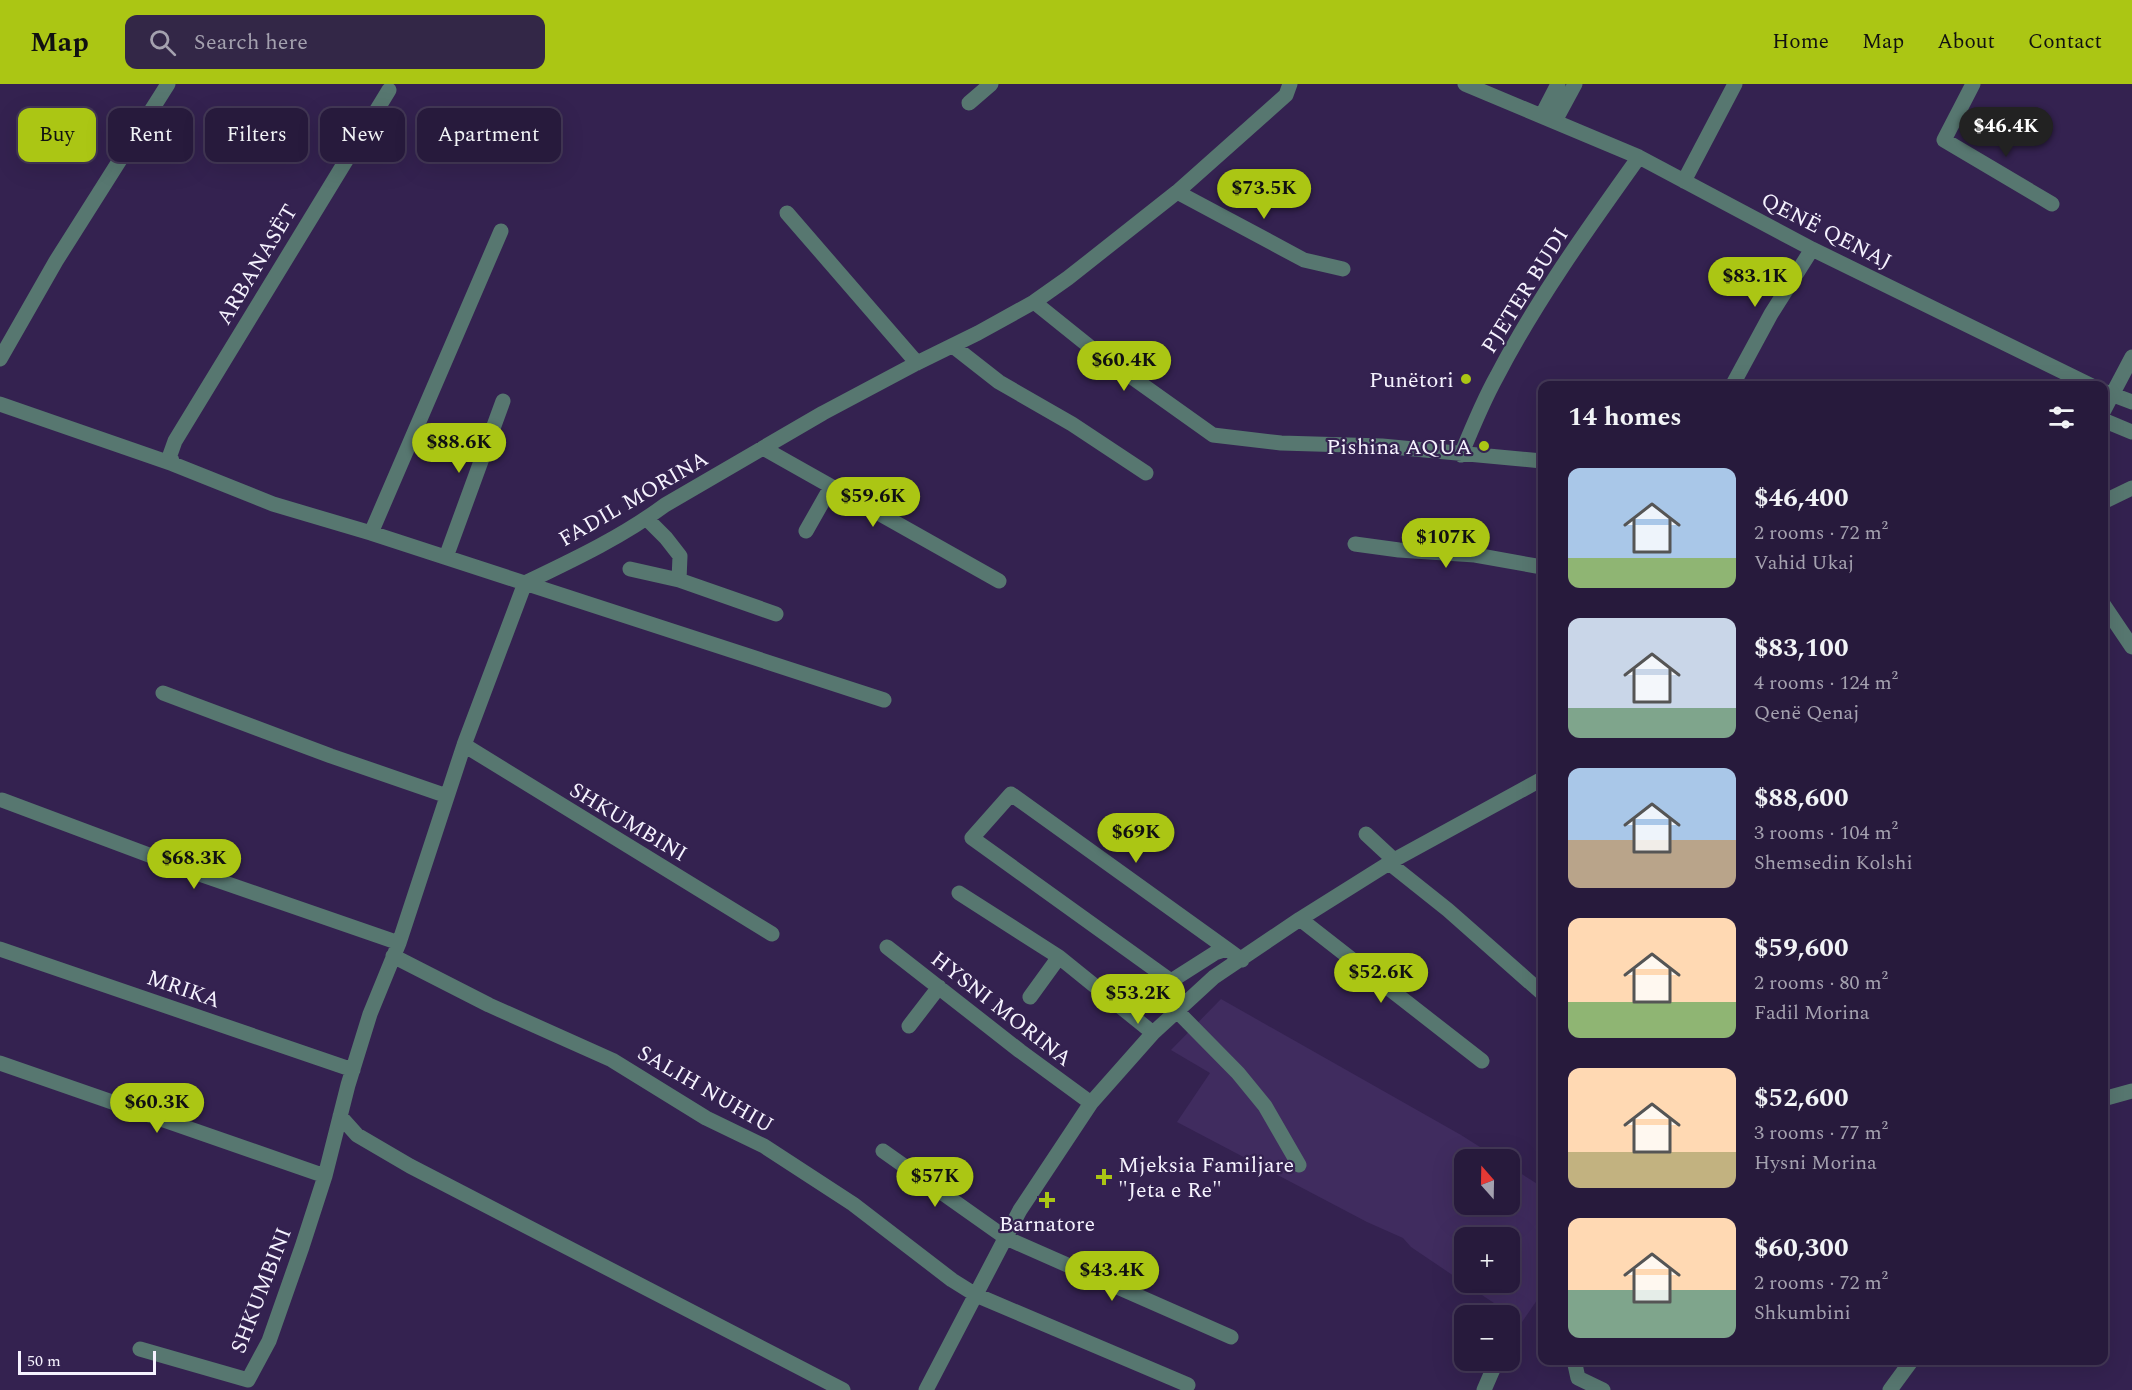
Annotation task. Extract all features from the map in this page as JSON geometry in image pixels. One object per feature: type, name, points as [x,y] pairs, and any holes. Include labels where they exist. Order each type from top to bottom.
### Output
[{"type":"street","points":[[0,359],[56,261],[168,84]]},
{"type":"street","points":[[969,103],[991,84]]},
{"type":"street","name":"FADIL MORINA","points":[[525,583],[575,559],[647,519],[665,505],[823,413],[1034,302],[1178,192],[1286,95],[1290,84]]},
{"type":"street","name":"QENË QENAJ","points":[[1465,84],[1639,157],[1812,249],[2082,381]]},
{"type":"street","points":[[1549,118],[1558,84]]},
{"type":"street","points":[[1549,118],[1575,84]]},
{"type":"street","points":[[1684,181],[1735,84]]},
{"type":"street","points":[[1973,84],[1944,140],[2052,204]]},
{"type":"street","name":"ARBANASËT","points":[[173,464],[170,455],[174,441],[389,90]]},
{"type":"street","name":"PJETER BUDI","points":[[1461,455],[1497,375],[1591,225],[1639,157]]},
{"type":"street","points":[[1178,192],[1304,260],[1343,269]]},
{"type":"street","points":[[788,213],[917,363]]},
{"type":"street","points":[[371,533],[501,231]]},
{"type":"street","points":[[1735,381],[1771,314],[1812,249]]},
{"type":"street","points":[[1034,302],[1095,351],[1213,435],[1281,443],[1382,446],[1538,461]]},
{"type":"street","points":[[953,346],[999,381],[1146,473]]},
{"type":"street","points":[[2132,357],[2108,393],[2132,402]]},
{"type":"street","points":[[446,557],[503,401]]},
{"type":"street","points":[[0,404],[173,464],[273,504],[446,557],[884,700]]},
{"type":"street","points":[[2108,422],[2132,432]]},
{"type":"street","points":[[763,448],[999,581]]},
{"type":"street","points":[[806,531],[831,487]]},
{"type":"street","points":[[2108,500],[2132,488]]},
{"type":"street","points":[[647,519],[680,556],[679,580]]},
{"type":"street","points":[[1355,544],[1399,550],[1475,555],[1538,566]]},
{"type":"street","points":[[630,569],[679,580],[776,614]]},
{"type":"street","name":"SHKUMBINI","points":[[140,1349],[245,1385],[269,1341],[325,1176],[370,1014],[396,949],[464,745],[525,583]]},
{"type":"street","points":[[2108,611],[2132,647]]},
{"type":"street","points":[[163,693],[331,756],[447,796]]},
{"type":"street","name":"SHKUMBINI","points":[[464,745],[772,934]]},
{"type":"street","points":[[926,1390],[1020,1210],[1091,1103],[1176,1010],[1214,977],[1300,919],[1392,861],[1538,781]]},
{"type":"street","points":[[1227,949],[1215,953],[1171,981],[972,838],[1011,794],[1227,949],[1242,960]]},
{"type":"street","points":[[2,800],[396,949]]},
{"type":"street","points":[[1365,834],[1392,861],[1538,989]]},
{"type":"street","points":[[960,893],[1059,957],[1153,1033]]},
{"type":"street","points":[[1300,919],[1482,1061]]},
{"type":"street","name":"HYSNI MORINA","points":[[887,947],[1020,1051],[1091,1103]]},
{"type":"street","name":"MRIKA","points":[[0,949],[353,1070]]},
{"type":"street","name":"SALIH NUHIU","points":[[396,949],[489,1005],[612,1060],[706,1118],[764,1146],[853,1204],[952,1280],[976,1295],[1188,1385]]},
{"type":"street","points":[[1030,996],[1059,957]]},
{"type":"street","points":[[909,1026],[939,987]]},
{"type":"street","points":[[1176,1010],[1238,1073],[1265,1106],[1299,1165]]},
{"type":"street","points":[[0,1063],[325,1176]]},
{"type":"street","points":[[2108,1098],[2132,1091]]},
{"type":"street","points":[[340,1116],[357,1135],[410,1166],[843,1390]]},
{"type":"street","points":[[883,1151],[937,1199],[1006,1238],[1231,1337]]},
{"type":"street","points":[[1575,1365],[1578,1378],[1603,1390]]},
{"type":"street","points":[[1890,1390],[1908,1365]]},
{"type":"street","points":[[1484,1390],[1492,1371]]},
{"type":"shaded area","points":[[1221,999],[1483,1149],[1454,1149],[1454,1215],[1520,1215],[1520,1173],[1538,1184],[1538,1299],[1522,1322],[1520,1321],[1520,1305],[1497,1305],[1479,1293],[1520,1293],[1520,1227],[1454,1227],[1454,1276],[1411,1247],[1403,1238],[1367,1222],[1177,1122],[1210,1073],[1171,1050]]},
{"type":"place","name":"Punëtori","points":[[1466,379]]},
{"type":"place","name":"Pishina AQUA","points":[[1484,446]]},
{"type":"place","name":"Mjeksia Familjare \"Jeta e Re\"","points":[[1104,1177]]},
{"type":"place","name":"Barnatore","points":[[1047,1200]]}]
